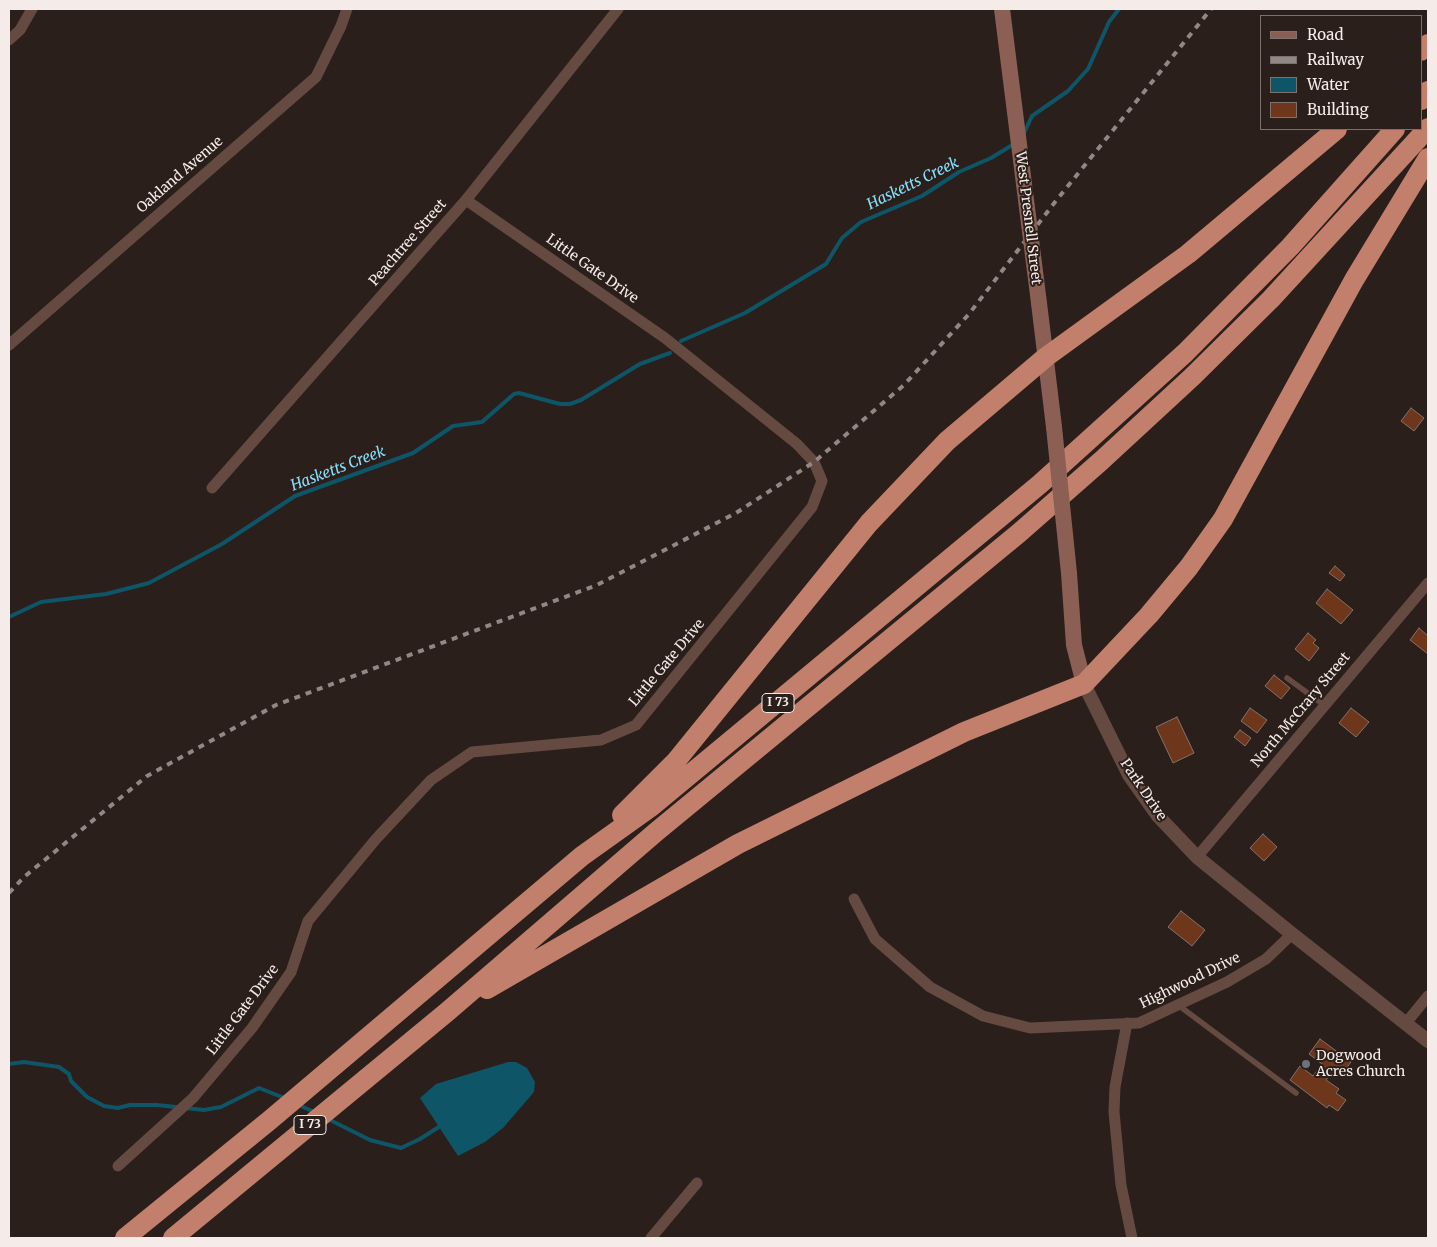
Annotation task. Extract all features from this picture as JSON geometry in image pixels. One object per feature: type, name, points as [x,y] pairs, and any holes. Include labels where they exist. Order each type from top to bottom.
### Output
[{"type":"highway","name":"I 73","points":[[173,1238],[447,1012],[565,908],[848,676],[1018,533],[1101,460],[1192,377],[1271,299],[1428,128]]},
{"type":"highway","points":[[582,856],[676,761],[876,517],[947,442],[1046,357],[1188,254],[1336,130]]},
{"type":"highway","name":"I 73","points":[[125,1238],[270,1120],[582,856],[660,800],[1040,484],[1185,353],[1290,247],[1394,130]]},
{"type":"highway","points":[[447,1012],[738,844],[964,732],[1084,684],[1150,615],[1190,567],[1223,519],[1354,280],[1428,158]]},
{"type":"main road","name":"West Presnell Street","points":[[1002,9],[1054,427]]},
{"type":"main road","name":"Park Drive","points":[[1054,427],[1069,573],[1074,645],[1084,684]]},
{"type":"street","points":[[9,40],[20,30],[32,9]]},
{"type":"street","name":"Oakland Avenue","points":[[9,345],[316,77],[341,26],[346,9]]},
{"type":"street","name":"Peachtree Street","points":[[212,488],[466,200],[618,9]]},
{"type":"street","name":"Little Gate Drive","points":[[118,1166],[193,1098],[252,1028],[291,972],[308,921],[376,838],[432,780],[472,752],[601,740],[636,725],[812,507],[822,482],[814,462],[798,444],[673,344],[466,200]]},
{"type":"street","name":"North McCrary Street","points":[[1198,857],[1428,583]]},
{"type":"street","name":"Park Drive","points":[[1084,684],[1129,775],[1158,816],[1198,857],[1428,1041]]},
{"type":"street","points":[[854,899],[875,939],[892,956],[930,987],[983,1016],[1030,1028],[1127,1023]]},
{"type":"street","name":"Highwood Drive","points":[[1132,1238],[1121,1184],[1114,1112],[1115,1087],[1127,1023],[1139,1023],[1227,982],[1266,958],[1292,934]]},
{"type":"street","points":[[1406,1023],[1428,996]]},
{"type":"street","points":[[651,1238],[697,1183]]},
{"type":"lane","points":[[1287,678],[1324,705]]},
{"type":"lane","points":[[1178,1005],[1296,1093]]},
{"type":"water","points":[[508,1062],[516,1062],[527,1068],[535,1082],[534,1092],[503,1128],[485,1142],[458,1156],[420,1098],[436,1084]]},
{"type":"building","points":[[1411,408],[1424,418],[1414,431],[1401,421]]},
{"type":"building","points":[[1335,566],[1345,575],[1340,581],[1329,573]]},
{"type":"building","points":[[1327,589],[1353,610],[1341,624],[1316,603]]},
{"type":"building","points":[[1419,628],[1428,636],[1428,654],[1410,640]]},
{"type":"building","points":[[1308,633],[1316,640],[1313,643],[1319,648],[1309,661],[1295,649]]},
{"type":"building","points":[[1274,675],[1290,688],[1281,699],[1265,686]]},
{"type":"building","points":[[1250,708],[1267,720],[1257,733],[1241,721]]},
{"type":"building","points":[[1351,708],[1369,722],[1356,737],[1339,723]]},
{"type":"building","points":[[1177,717],[1194,753],[1173,763],[1156,727]]},
{"type":"building","points":[[1240,730],[1251,738],[1245,746],[1234,737]]},
{"type":"building","points":[[1263,834],[1277,847],[1264,861],[1250,848]]},
{"type":"building","points":[[1181,911],[1205,930],[1192,946],[1168,927]]},
{"type":"building","points":[[1320,1039],[1351,1062],[1339,1077],[1332,1072],[1326,1080],[1339,1089],[1336,1093],[1346,1100],[1338,1111],[1329,1105],[1327,1108],[1290,1080],[1300,1066],[1313,1076],[1322,1064],[1309,1054]]},
{"type":"waterway","name":"Hasketts Creek","points":[[1024,133],[1032,116],[1068,91],[1088,69],[1109,22],[1119,9]]},
{"type":"waterway","name":"Hasketts Creek","points":[[681,341],[745,313],[826,264],[842,238],[861,222],[922,196],[959,172],[991,158],[1014,144]]},
{"type":"waterway","name":"Hasketts Creek","points":[[9,617],[41,602],[106,594],[149,583],[222,544],[295,496],[413,453],[453,426],[482,422],[514,394],[519,393],[560,404],[570,404],[581,400],[640,364],[670,353]]},
{"type":"waterway","points":[[9,1064],[24,1062],[59,1067],[69,1074],[71,1081],[87,1097],[104,1106],[118,1108],[130,1105],[157,1105],[204,1110],[221,1107],[259,1088],[287,1099]]},
{"type":"waterway","points":[[297,1104],[316,1113]]},
{"type":"waterway","points":[[326,1118],[370,1140],[401,1148],[442,1125]]},
{"type":"railway","points":[[9,893],[24,877],[147,776],[276,705],[597,585],[736,513],[814,462],[904,385],[969,314],[1055,202],[1211,9]]},
{"type":"place","name":"Dogwood Acres Church","points":[[1306,1064]]}]
